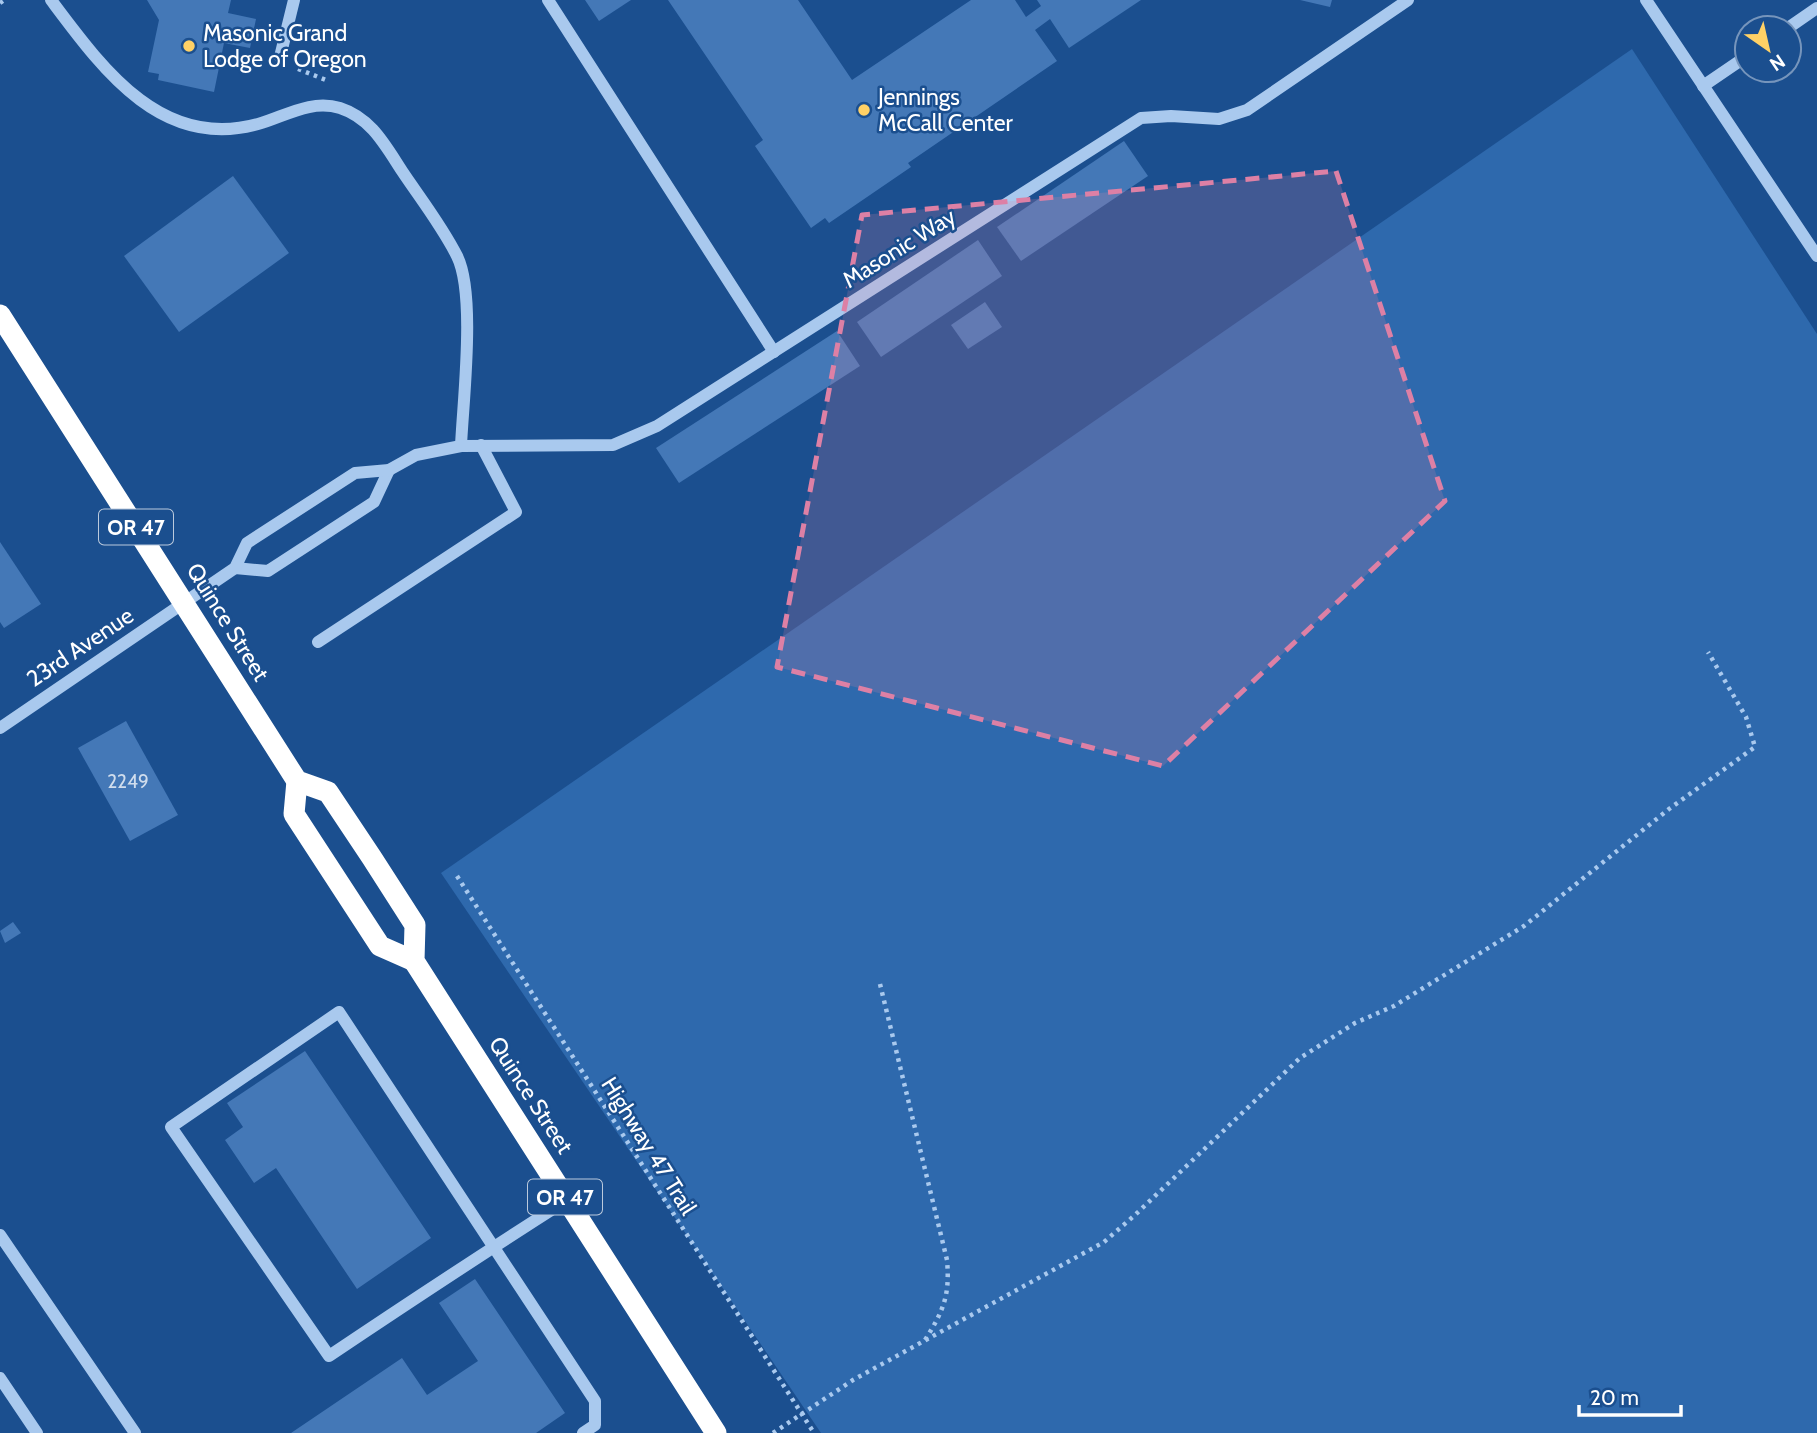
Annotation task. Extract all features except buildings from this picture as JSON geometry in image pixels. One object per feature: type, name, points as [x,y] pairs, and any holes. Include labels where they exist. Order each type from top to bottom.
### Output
[{"type":"highway","name":"Quince Street","points":[[0,316],[297,780]]},
{"type":"highway","points":[[297,780],[328,792],[372,858],[415,925],[414,961],[380,946],[294,814],[297,780]]},
{"type":"highway","name":"Quince Street","points":[[414,961],[716,1433]]},
{"type":"street","points":[[51,0],[121,87],[175,122],[218,132],[258,124],[300,108],[338,107],[366,121],[382,140],[458,258],[468,311],[461,446]]},
{"type":"street","points":[[280,57],[294,0]]},
{"type":"street","points":[[548,0],[774,352]]},
{"type":"street","name":"Masonic Way","points":[[184,602],[235,568],[247,543],[355,472],[389,470],[416,455],[461,446],[613,445],[657,426],[1142,118],[1171,116],[1219,120],[1247,110],[1408,0]]},
{"type":"street","points":[[1646,0],[1817,256]]},
{"type":"street","points":[[1703,86],[1733,66]]},
{"type":"street","points":[[318,642],[516,512],[481,445]]},
{"type":"street","points":[[235,568],[268,571],[374,502],[389,470]]},
{"type":"street","name":"23rd Avenue","points":[[0,728],[184,602]]},
{"type":"street","points":[[567,1200],[492,1248],[329,1356],[172,1127],[339,1012],[492,1248],[595,1401],[594,1425],[583,1433]]},
{"type":"street","points":[[0,1235],[135,1433]]},
{"type":"street","points":[[0,1378],[37,1433]]},
{"type":"path","points":[[773,1433],[853,1380],[1104,1242],[1300,1058],[1355,1023],[1416,993],[1524,926],[1669,809],[1755,747],[1746,717],[1708,652]]},
{"type":"path","name":"Highway 47 Trail","points":[[457,876],[814,1433]]},
{"type":"path","points":[[880,984],[947,1260],[949,1289],[940,1315],[923,1342]]},
{"type":"highlighted area","points":[[1336,171],[1445,501],[1163,766],[777,667],[862,215]]},
{"type":"shaded area","points":[[1632,49],[1817,334],[1817,1433],[821,1433],[441,873]]},
{"type":"place","name":"Masonic Grand Lodge of Oregon","points":[[189,46]]},
{"type":"place","name":"Jennings McCall Center","points":[[864,110]]}]
